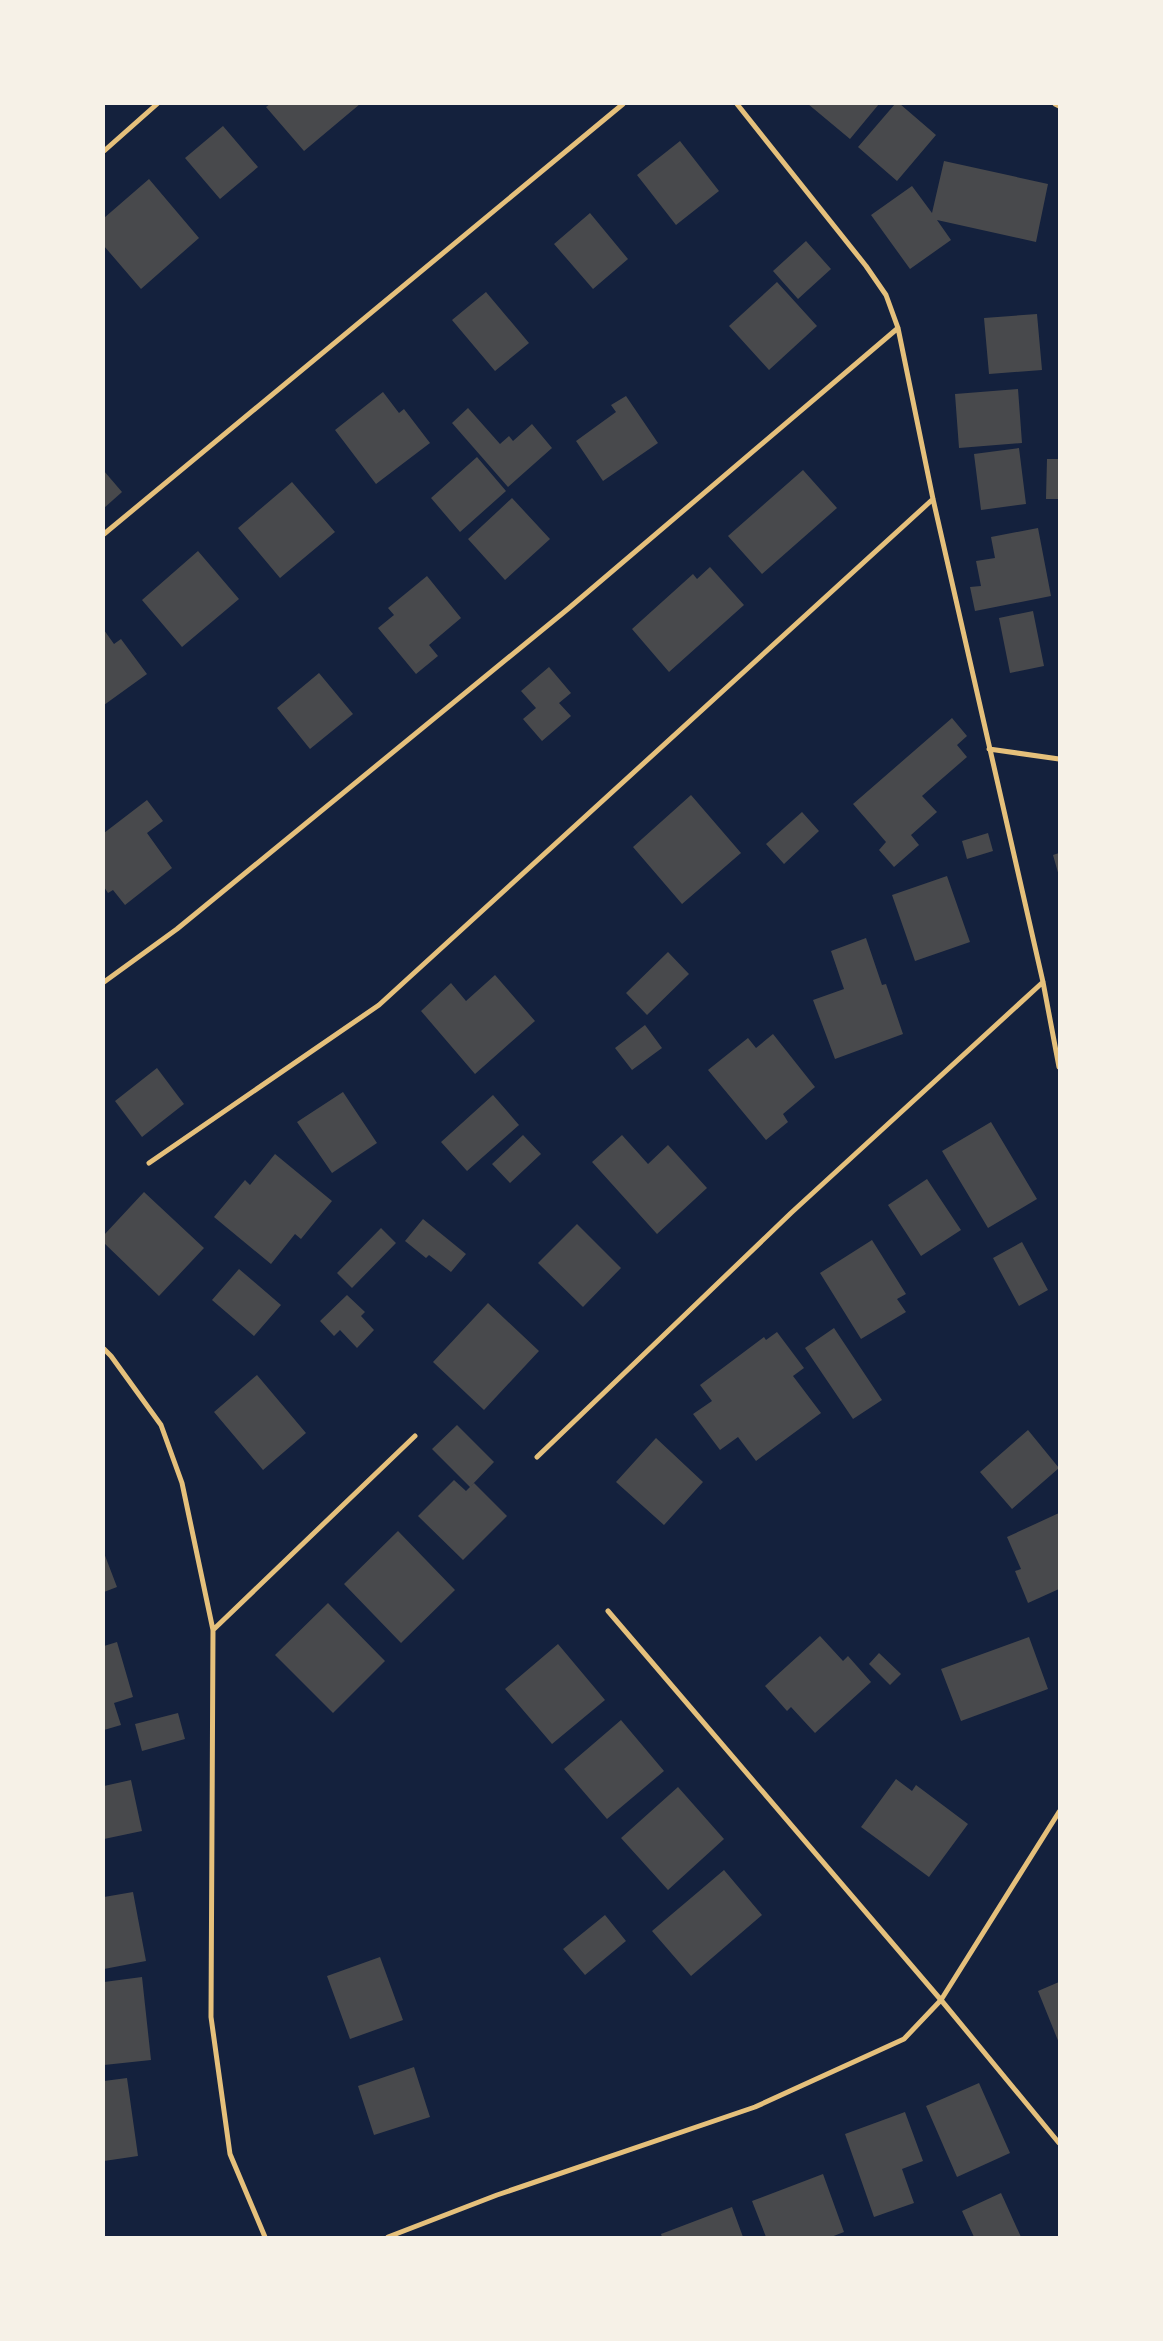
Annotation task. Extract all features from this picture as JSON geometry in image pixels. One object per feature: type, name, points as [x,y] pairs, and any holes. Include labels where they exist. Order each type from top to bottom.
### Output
[{"type":"street","points":[[104,151],[157,104]]},
{"type":"street","points":[[104,534],[623,104]]},
{"type":"street","points":[[737,104],[866,266],[886,295],[898,328],[933,499],[1044,982],[1059,1067]]},
{"type":"street","points":[[1055,104],[1059,106]]},
{"type":"street","points":[[104,982],[177,929],[569,608],[898,328]]},
{"type":"street","points":[[149,1163],[379,1005],[933,499]]},
{"type":"street","points":[[989,749],[1059,758]]},
{"type":"street","points":[[537,1457],[791,1213],[1044,982]]},
{"type":"street","points":[[104,1349],[161,1426],[182,1483],[213,1630],[211,2017],[230,2154],[265,2237]]},
{"type":"street","points":[[213,1630],[415,1436]]},
{"type":"street","points":[[608,1611],[941,2000],[1059,2144]]},
{"type":"street","points":[[388,2237],[497,2195],[755,2107],[904,2039],[941,2000],[1059,1812]]},
{"type":"building","points":[[270,104],[360,104],[304,151],[266,107]]},
{"type":"building","points":[[808,104],[879,104],[850,139]]},
{"type":"building","points":[[895,104],[900,104],[936,135],[897,181],[858,147]]},
{"type":"building","points":[[223,126],[258,167],[220,199],[185,158]]},
{"type":"building","points":[[680,141],[719,191],[676,225],[637,175]]},
{"type":"building","points":[[944,161],[1048,184],[1036,242],[937,220],[951,240],[910,269],[871,215],[912,186],[932,213]]},
{"type":"building","points":[[149,179],[199,238],[141,289],[104,246],[104,218]]},
{"type":"building","points":[[590,213],[628,259],[593,289],[554,244]]},
{"type":"building","points":[[806,241],[831,269],[798,299],[773,271]]},
{"type":"building","points":[[777,282],[817,326],[769,370],[729,326]]},
{"type":"building","points":[[486,292],[529,343],[495,371],[452,320]]},
{"type":"building","points":[[1037,314],[1042,370],[989,374],[984,318]]},
{"type":"building","points":[[1018,389],[1022,443],[959,448],[955,394]]},
{"type":"building","points":[[383,392],[399,413],[404,409],[430,443],[376,484],[335,430]]},
{"type":"building","points":[[626,396],[658,443],[603,481],[576,441],[616,412],[611,405]]},
{"type":"building","points":[[468,408],[500,444],[509,436],[513,441],[532,424],[552,448],[508,487],[452,423]]},
{"type":"building","points":[[1019,448],[1026,504],[981,510],[974,454]]},
{"type":"building","points":[[477,457],[506,491],[460,532],[431,498]]},
{"type":"building","points":[[1047,459],[1059,459],[1059,499],[1046,499]]},
{"type":"building","points":[[803,470],[837,508],[762,574],[728,536]]},
{"type":"building","points":[[104,471],[122,492],[104,508]]},
{"type":"building","points":[[292,482],[335,532],[280,578],[238,528]]},
{"type":"building","points":[[512,498],[550,539],[505,580],[468,539]]},
{"type":"building","points":[[1038,528],[1051,596],[975,611],[970,587],[981,586],[976,561],[995,558],[991,537]]},
{"type":"building","points":[[198,551],[239,599],[182,647],[142,600]]},
{"type":"building","points":[[710,567],[744,605],[669,672],[632,629],[693,574],[697,579]]},
{"type":"building","points":[[427,576],[461,618],[429,645],[438,656],[416,674],[378,628],[394,615],[388,608]]},
{"type":"building","points":[[1033,611],[1044,666],[1010,673],[999,618]]},
{"type":"building","points":[[104,630],[114,644],[121,639],[147,674],[104,705]]},
{"type":"building","points":[[549,667],[571,693],[559,703],[571,716],[542,741],[523,719],[536,708],[521,691]]},
{"type":"building","points":[[319,673],[353,714],[310,749],[277,708]]},
{"type":"building","points":[[952,718],[967,736],[957,745],[967,757],[922,796],[937,812],[911,835],[919,845],[894,867],[879,850],[886,842],[853,804]]},
{"type":"building","points":[[691,795],[741,853],[682,904],[633,847]]},
{"type":"building","points":[[147,800],[163,821],[147,833],[172,868],[125,905],[113,890],[108,893],[104,887],[104,833]]},
{"type":"building","points":[[802,812],[819,831],[784,864],[766,844]]},
{"type":"building","points":[[988,833],[993,851],[967,859],[962,841]]},
{"type":"building","points":[[1059,853],[1059,876],[1053,855]]},
{"type":"building","points":[[947,876],[970,942],[915,961],[892,895]]},
{"type":"building","points":[[866,938],[882,985],[886,984],[903,1034],[835,1059],[813,1000],[844,989],[831,951]]},
{"type":"building","points":[[668,952],[689,974],[647,1015],[626,993]]},
{"type":"building","points":[[495,975],[535,1021],[475,1074],[421,1011],[451,983],[466,1001]]},
{"type":"building","points":[[645,1025],[662,1048],[632,1070],[615,1048]]},
{"type":"building","points":[[773,1034],[815,1087],[783,1114],[788,1122],[766,1140],[708,1070],[748,1038],[756,1048]]},
{"type":"building","points":[[157,1068],[184,1104],[142,1137],[115,1101]]},
{"type":"building","points":[[343,1092],[377,1143],[332,1173],[297,1122]]},
{"type":"building","points":[[493,1095],[519,1125],[467,1171],[441,1142]]},
{"type":"building","points":[[991,1122],[1037,1199],[988,1228],[942,1151]]},
{"type":"building","points":[[523,1135],[541,1154],[510,1183],[492,1164]]},
{"type":"building","points":[[622,1135],[648,1164],[668,1145],[707,1188],[657,1234],[592,1162]]},
{"type":"building","points":[[275,1154],[332,1201],[301,1239],[295,1234],[271,1264],[214,1217],[245,1180],[250,1185]]},
{"type":"building","points":[[927,1179],[961,1230],[921,1256],[888,1205]]},
{"type":"building","points":[[144,1192],[204,1248],[159,1296],[104,1243],[104,1235]]},
{"type":"building","points":[[423,1219],[466,1254],[451,1272],[429,1255],[426,1258],[405,1241]]},
{"type":"building","points":[[577,1224],[621,1268],[583,1307],[538,1263]]},
{"type":"building","points":[[381,1228],[396,1243],[352,1288],[337,1273]]},
{"type":"building","points":[[872,1240],[906,1294],[897,1299],[906,1312],[861,1339],[820,1273]]},
{"type":"building","points":[[1022,1242],[1048,1290],[1019,1306],[993,1258]]},
{"type":"building","points":[[239,1269],[281,1305],[254,1336],[212,1300]]},
{"type":"building","points":[[347,1295],[365,1312],[361,1316],[374,1330],[357,1348],[340,1330],[334,1336],[320,1321]]},
{"type":"building","points":[[488,1303],[539,1351],[484,1410],[433,1362]]},
{"type":"building","points":[[834,1328],[882,1400],[853,1419],[805,1348]]},
{"type":"building","points":[[777,1332],[804,1368],[793,1376],[821,1413],[756,1461],[738,1437],[720,1450],[693,1414],[712,1401],[700,1385],[764,1337],[766,1340]]},
{"type":"building","points":[[257,1375],[306,1433],[263,1470],[214,1412]]},
{"type":"building","points":[[457,1425],[494,1462],[470,1487],[432,1449]]},
{"type":"building","points":[[1028,1430],[1059,1468],[1012,1509],[980,1472]]},
{"type":"building","points":[[656,1438],[703,1482],[664,1525],[616,1482]]},
{"type":"building","points":[[454,1480],[466,1491],[474,1483],[507,1516],[463,1560],[418,1516]]},
{"type":"building","points":[[1059,1513],[1059,1589],[1028,1603],[1015,1571],[1021,1569],[1007,1537]]},
{"type":"building","points":[[398,1531],[455,1590],[401,1643],[344,1584]]},
{"type":"building","points":[[104,1553],[117,1587],[104,1592]]},
{"type":"building","points":[[328,1603],[385,1661],[333,1713],[275,1655]]},
{"type":"building","points":[[820,1636],[843,1661],[848,1656],[871,1682],[815,1733],[791,1707],[787,1711],[765,1686]]},
{"type":"building","points":[[1029,1637],[1048,1689],[961,1721],[941,1669]]},
{"type":"building","points":[[117,1642],[133,1697],[114,1703],[121,1725],[104,1730],[104,1646]]},
{"type":"building","points":[[558,1644],[605,1700],[552,1744],[505,1689]]},
{"type":"building","points":[[879,1653],[901,1674],[890,1685],[869,1664]]},
{"type":"building","points":[[178,1713],[185,1739],[142,1751],[135,1724]]},
{"type":"building","points":[[621,1720],[664,1771],[607,1819],[564,1769]]},
{"type":"building","points":[[896,1779],[912,1791],[916,1785],[968,1824],[929,1877],[861,1827]]},
{"type":"building","points":[[131,1780],[142,1831],[104,1839],[104,1786]]},
{"type":"building","points":[[678,1787],[724,1839],[668,1890],[621,1838]]},
{"type":"building","points":[[724,1870],[762,1915],[691,1976],[652,1931]]},
{"type":"building","points":[[133,1892],[146,1961],[104,1969],[104,1897]]},
{"type":"building","points":[[605,1915],[626,1941],[585,1975],[563,1949]]},
{"type":"building","points":[[380,1957],[403,2020],[350,2039],[327,1976]]},
{"type":"building","points":[[142,1977],[151,2060],[104,2065],[104,1982]]},
{"type":"building","points":[[1059,1982],[1059,2043],[1038,1991]]},
{"type":"building","points":[[414,2067],[430,2117],[374,2135],[358,2086]]},
{"type":"building","points":[[127,2078],[138,2156],[104,2161],[104,2081]]},
{"type":"building","points":[[979,2083],[1010,2153],[957,2177],[926,2106]]},
{"type":"building","points":[[905,2112],[923,2161],[902,2169],[914,2203],[874,2217],[845,2134]]},
{"type":"building","points":[[823,2174],[844,2232],[831,2237],[766,2237],[752,2201]]},
{"type":"building","points":[[1001,2193],[1021,2237],[974,2237],[962,2211]]},
{"type":"building","points":[[732,2207],[743,2237],[662,2237],[661,2234]]}]
